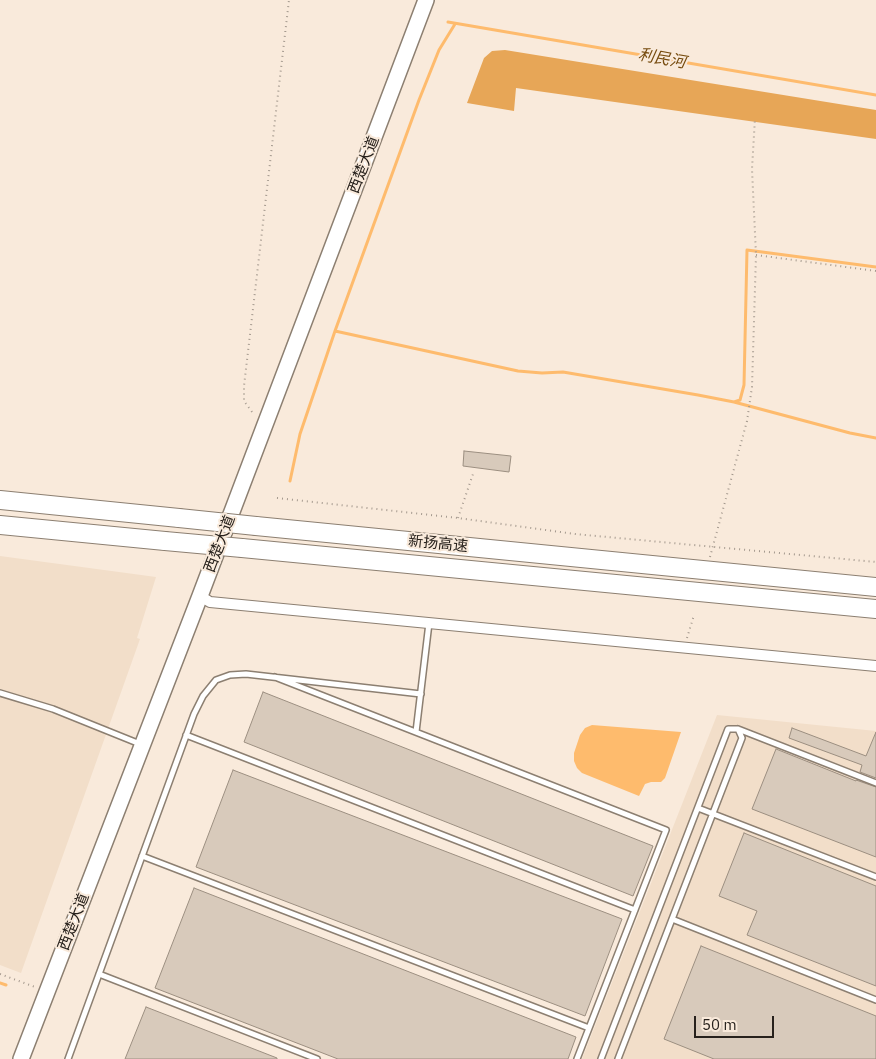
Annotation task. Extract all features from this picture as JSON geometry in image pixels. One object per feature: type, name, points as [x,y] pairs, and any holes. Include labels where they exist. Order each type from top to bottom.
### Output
[{"type":"highway","name":"新扬高速","points":[[0,500],[876,587]]},
{"type":"highway","name":"新扬高速","points":[[0,525],[876,609]]},
{"type":"main road","name":"西楚大道","points":[[21,1059],[200,596],[425,0]]},
{"type":"street","points":[[200,596],[210,602],[876,666]]},
{"type":"lane","points":[[416,732],[429,623]]},
{"type":"lane","points":[[68,1059],[194,714],[203,696],[216,680],[230,675],[246,674],[422,694]]},
{"type":"lane","points":[[275,677],[666,830],[578,1059]]},
{"type":"lane","points":[[0,693],[53,709],[142,745]]},
{"type":"lane","points":[[601,1059],[728,729],[738,729],[876,783]]},
{"type":"lane","points":[[618,1059],[742,738],[738,729]]},
{"type":"lane","points":[[186,735],[635,910]]},
{"type":"lane","points":[[698,808],[713,812],[876,877]]},
{"type":"lane","points":[[142,856],[590,1028]]},
{"type":"lane","points":[[672,919],[876,1000]]},
{"type":"lane","points":[[99,974],[317,1059]]},
{"type":"path","points":[[252,412],[244,401],[244,386],[289,0]]},
{"type":"path","points":[[710,560],[747,421],[752,387],[756,255],[752,168],[755,118]]},
{"type":"path","points":[[756,255],[876,271]]},
{"type":"path","points":[[458,518],[474,471]]},
{"type":"path","points":[[277,498],[458,518],[575,534],[876,562]]},
{"type":"path","points":[[684,647],[694,615]]},
{"type":"path","points":[[0,974],[47,991]]},
{"type":"shaded area","points":[[505,50],[876,110],[876,139],[516,88],[514,111],[467,103],[484,58],[492,51]]},
{"type":"shaded area","points":[[0,556],[156,577],[137,638],[140,639],[21,973],[0,965]]},
{"type":"shaded area","points":[[717,715],[876,731],[876,1059],[582,1059]]},
{"type":"shaded area","points":[[592,725],[681,732],[665,778],[661,782],[645,784],[639,796],[582,773],[574,761],[574,753],[580,735],[585,728]]},
{"type":"building","points":[[464,451],[511,456],[509,472],[463,466]]},
{"type":"building","points":[[263,692],[653,846],[633,896],[244,742]]},
{"type":"building","points":[[792,728],[866,756],[876,732],[876,778],[860,772],[862,765],[789,738]]},
{"type":"building","points":[[776,749],[876,787],[876,857],[752,809]]},
{"type":"building","points":[[233,770],[622,919],[585,1016],[196,867]]},
{"type":"building","points":[[744,833],[876,886],[876,986],[747,935],[757,911],[719,896]]},
{"type":"building","points":[[194,888],[576,1037],[568,1059],[338,1059],[155,988]]},
{"type":"building","points":[[701,946],[876,1016],[876,1059],[714,1059],[664,1039]]},
{"type":"building","points":[[146,1007],[277,1058],[277,1059],[125,1059]]},
{"type":"waterway","name":"利民河","points":[[448,22],[876,95]]},
{"type":"waterway","points":[[290,481],[300,434],[335,331],[419,100],[439,50],[455,24]]},
{"type":"waterway","points":[[734,402],[740,400],[744,385],[747,250],[876,267]]},
{"type":"waterway","points":[[335,331],[518,371],[563,372],[734,402],[850,433],[876,438]]},
{"type":"waterway","points":[[0,983],[6,985]]}]
